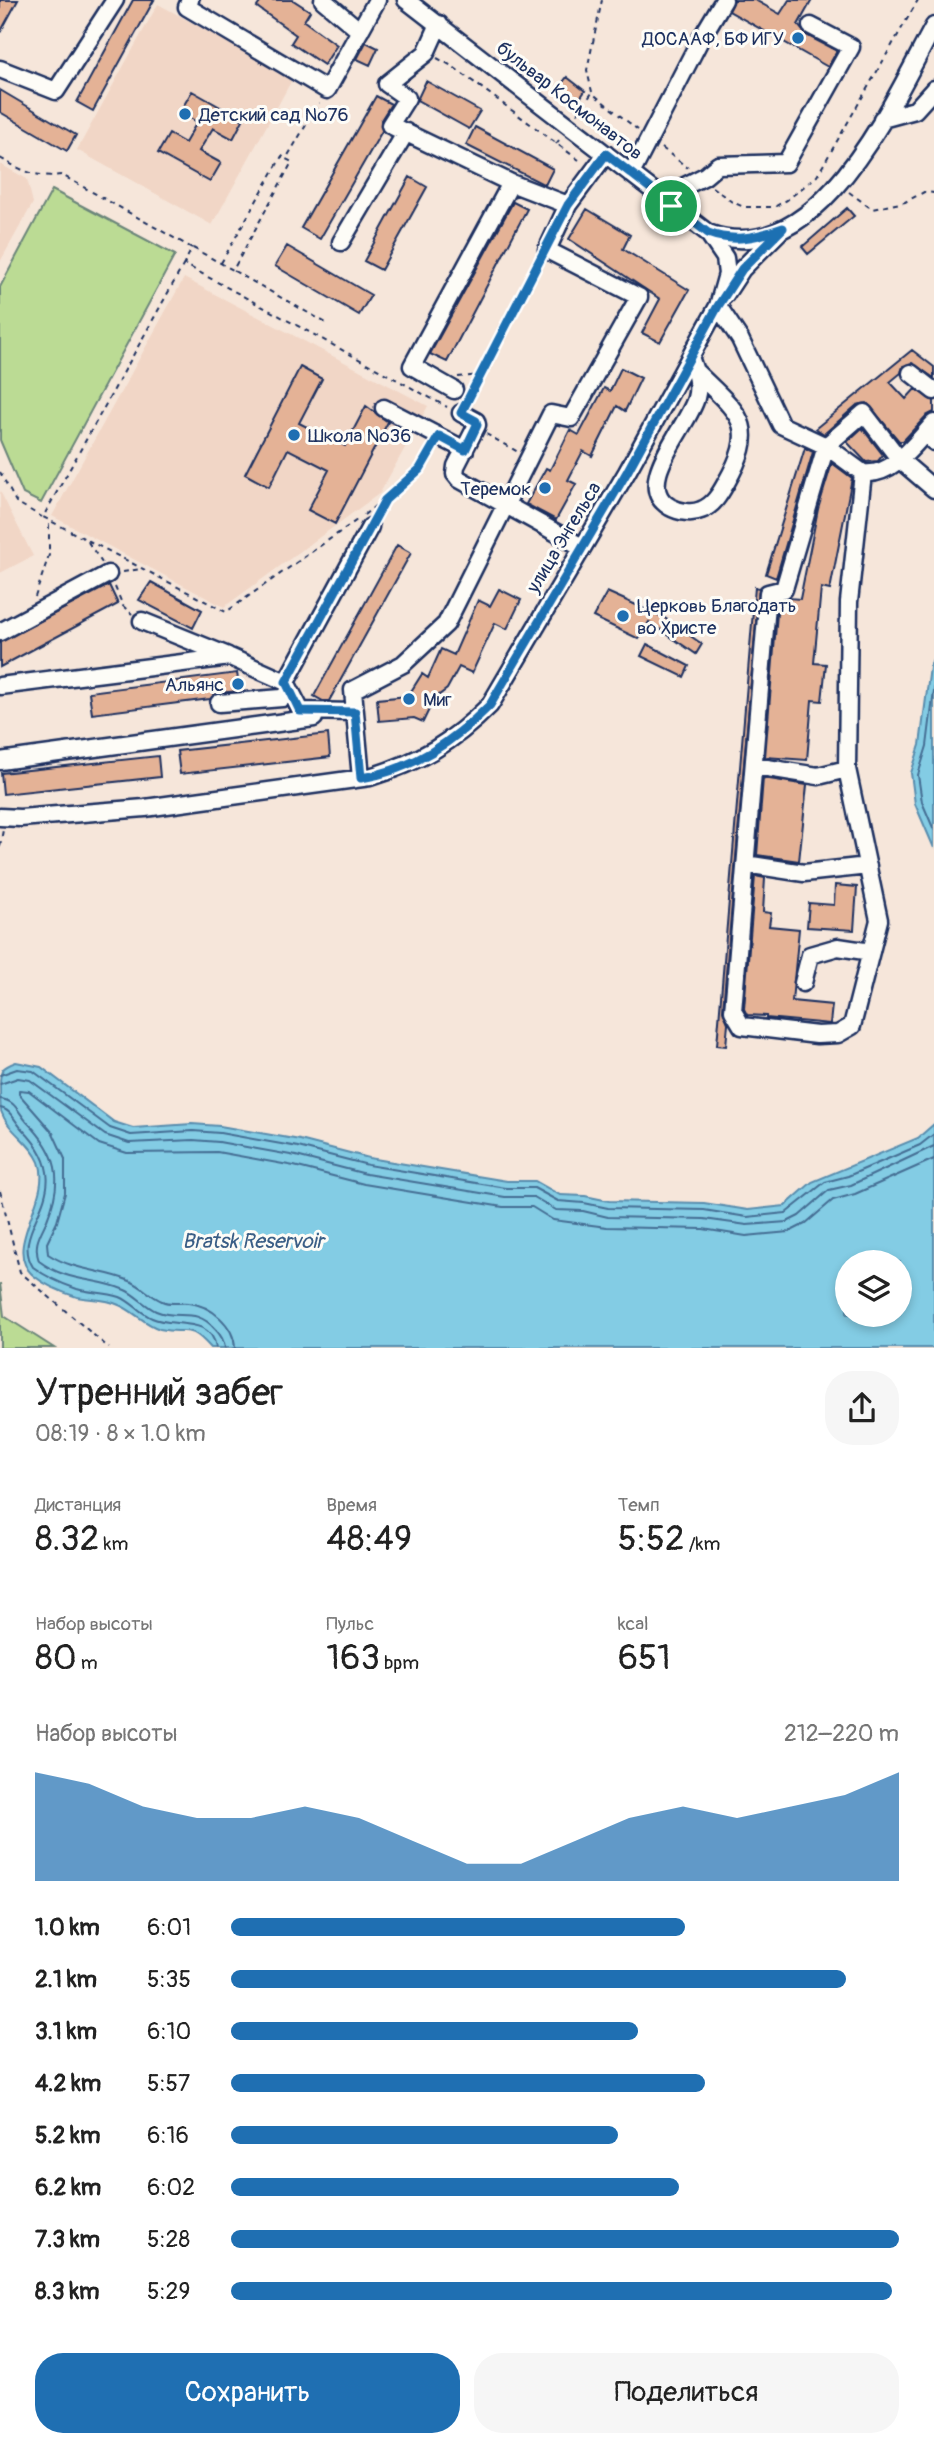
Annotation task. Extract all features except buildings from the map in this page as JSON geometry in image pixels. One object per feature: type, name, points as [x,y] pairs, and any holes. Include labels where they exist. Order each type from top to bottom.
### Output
[{"type":"street","points":[[0,69],[57,91],[115,0]]},
{"type":"street","points":[[190,0],[187,8],[327,90],[377,0]]},
{"type":"street","points":[[323,0],[360,31]]},
{"type":"street","name":"бульвар Космонавтов","points":[[406,0],[708,233]]},
{"type":"street","points":[[631,173],[724,0]]},
{"type":"street","points":[[439,24],[426,53],[387,85],[407,98],[390,125],[511,183],[568,205]]},
{"type":"street","points":[[671,206],[685,186],[718,165],[786,163],[851,47],[810,26]]},
{"type":"street","points":[[934,26],[863,154],[839,184],[813,209],[783,228],[742,269],[718,306],[740,339],[781,425],[826,446],[863,473],[874,474],[900,460],[934,423]]},
{"type":"street","points":[[882,119],[915,110],[934,89]]},
{"type":"street","points":[[341,242],[406,132]]},
{"type":"street","points":[[361,778],[353,690],[403,664],[446,624],[551,414],[571,418],[639,297],[547,250],[568,205],[606,154]]},
{"type":"street","points":[[454,390],[412,366],[511,183]]},
{"type":"street","points":[[708,233],[721,238],[738,239],[783,228]]},
{"type":"street","name":"улица Энгельса","points":[[3,817],[145,808],[361,778],[403,767],[435,751],[462,733],[490,705],[693,364],[726,281],[725,258],[708,233]]},
{"type":"street","points":[[693,364],[731,406],[743,427],[744,439],[734,468],[720,493],[712,504],[692,512],[670,507],[662,500],[656,482],[661,463],[692,410],[697,396],[693,364]]},
{"type":"street","points":[[911,373],[934,391]]},
{"type":"street","points":[[384,408],[465,450]]},
{"type":"street","points":[[461,413],[476,421],[476,429],[456,466],[455,474],[459,479],[582,547]]},
{"type":"street","points":[[863,473],[849,602],[847,769],[879,920],[852,1026],[838,1034],[817,1035],[742,1026],[733,1011],[768,593],[784,589],[826,446],[864,413],[900,460],[934,488]]},
{"type":"street","points":[[219,703],[282,698],[370,527]]},
{"type":"street","points":[[0,632],[108,573]]},
{"type":"street","points":[[142,621],[230,657],[288,687],[300,711],[355,712]]},
{"type":"street","points":[[0,686],[230,657]]},
{"type":"street","points":[[0,761],[355,712]]},
{"type":"street","points":[[754,766],[818,776],[847,769]]},
{"type":"street","points":[[746,864],[804,873],[868,866]]},
{"type":"street","points":[[803,983],[810,955],[838,947],[871,952]]},
{"type":"path","points":[[602,0],[587,71],[592,93],[732,202],[744,207],[774,207],[817,176],[918,0]]},
{"type":"path","points":[[426,53],[452,66],[594,171]]},
{"type":"path","points":[[286,159],[327,90]]},
{"type":"path","points":[[556,144],[592,93]]},
{"type":"path","points":[[221,264],[282,156],[292,162],[233,270]]},
{"type":"path","points":[[0,158],[28,175],[42,178],[62,175],[328,324]]},
{"type":"path","points":[[839,184],[872,209],[905,202],[924,192],[934,193]]},
{"type":"path","points":[[43,517],[192,248]]},
{"type":"path","points":[[184,264],[461,413],[547,250]]},
{"type":"path","points":[[454,390],[453,381],[457,377],[482,375]]},
{"type":"path","points":[[476,429],[528,458]]},
{"type":"path","points":[[0,472],[16,502],[226,612],[385,500],[420,469],[439,436]]},
{"type":"path","points":[[370,527],[385,500]]},
{"type":"path","points":[[27,618],[47,564],[49,520]]},
{"type":"path","points":[[108,573],[123,606],[142,621]]},
{"type":"path","points":[[0,846],[3,817]]},
{"type":"path","points":[[0,1191],[20,1272],[109,1348]]},
{"type":"shaded area","name":"Детский сад №76","points":[[158,4],[293,78],[212,225],[77,150]]},
{"type":"shaded area","points":[[0,164],[27,179],[33,203],[0,262]]},
{"type":"shaded area","points":[[184,278],[428,406],[380,493],[224,607],[52,516]]},
{"type":"shaded area","points":[[0,491],[33,556],[0,573]]},
{"type":"green space","points":[[52,190],[175,255],[41,503],[23,494],[0,440],[0,287]]},
{"type":"green space","points":[[0,1283],[4,1316],[54,1348],[0,1348]]},
{"type":"water","points":[[934,656],[934,848],[915,804],[911,773],[920,745],[930,667]]},
{"type":"water","name":"Bratsk Reservoir","points":[[16,1062],[41,1067],[114,1122],[133,1128],[192,1124],[220,1126],[300,1140],[369,1158],[507,1181],[535,1181],[560,1195],[609,1201],[704,1203],[748,1210],[785,1206],[812,1182],[918,1138],[934,1124],[934,1348],[211,1348],[192,1332],[160,1329],[114,1303],[77,1297],[55,1288],[34,1276],[25,1265],[22,1252],[24,1237],[39,1191],[41,1176],[35,1155],[9,1125],[1,1111],[1,1075],[5,1067]]},
{"type":"place","name":"ДОСААФ, БФ ИГУ","points":[[798,38]]},
{"type":"place","name":"Детский сад №76","points":[[185,114]]},
{"type":"place","name":"Школа №36","points":[[294,435]]},
{"type":"place","name":"Теремок","points":[[545,488]]},
{"type":"place","name":"Церковь Благодать во Христе","points":[[623,616]]},
{"type":"place","name":"Альянс","points":[[238,684]]},
{"type":"place","name":"Миг","points":[[409,699]]},
{"type":"route","points":[[606,154],[671,206],[708,233],[721,238],[758,237],[783,228],[742,269],[718,306],[627,472],[557,586],[490,705],[462,733],[435,751],[403,767],[361,778],[355,712],[300,711],[286,682],[385,500],[420,469],[439,436],[465,450],[477,425],[476,421],[461,413],[568,205],[606,154]]}]
